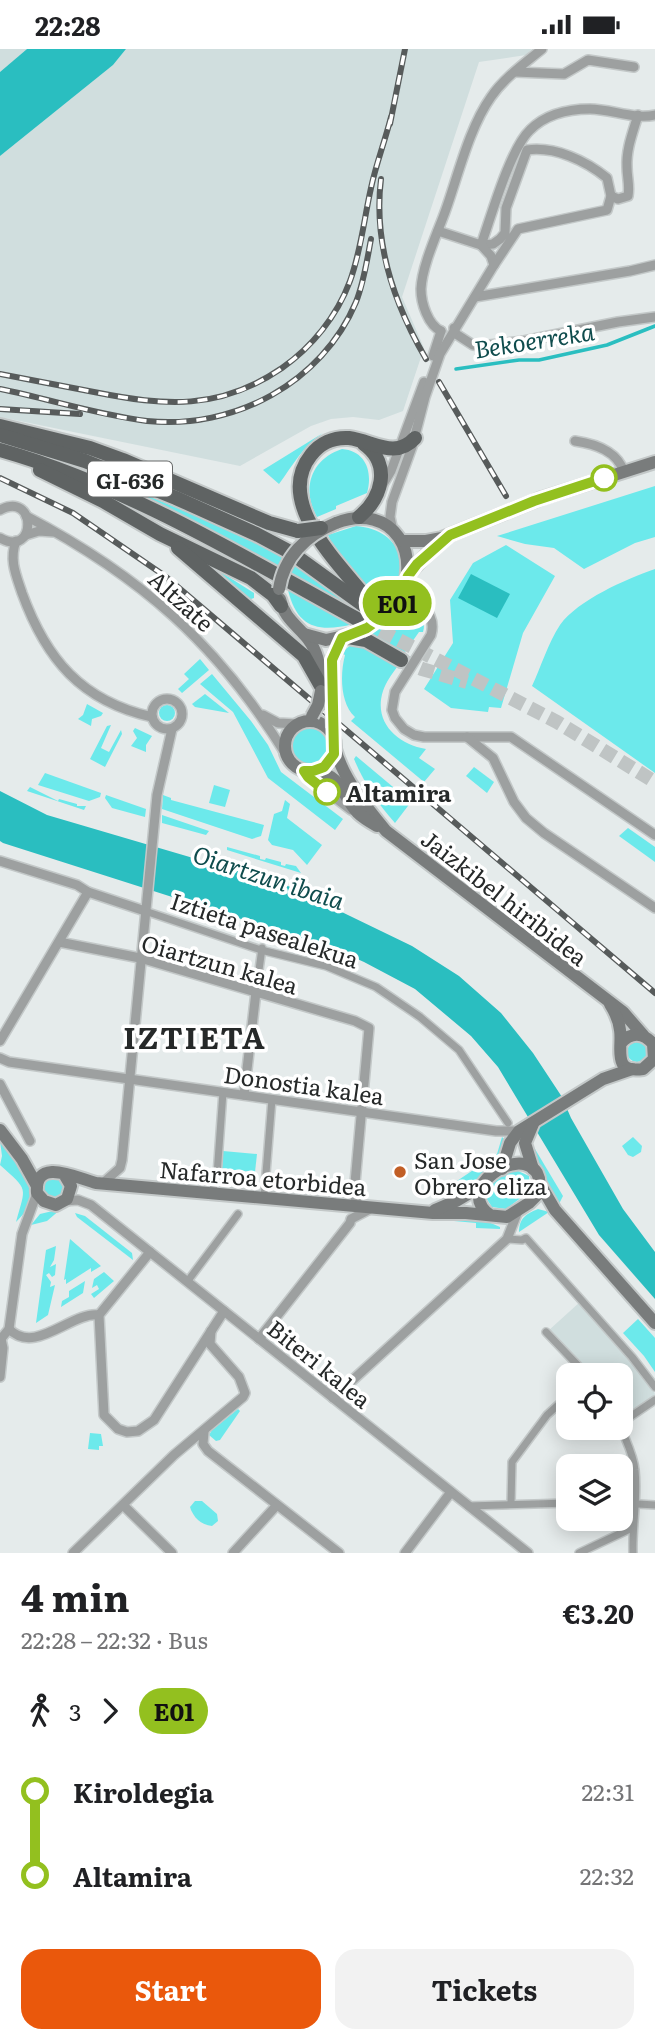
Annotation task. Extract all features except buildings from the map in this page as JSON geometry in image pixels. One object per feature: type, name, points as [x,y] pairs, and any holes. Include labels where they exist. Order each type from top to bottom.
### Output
[{"type":"main road","points":[[0,426],[90,448],[269,523],[298,531],[321,528],[359,517],[376,520],[398,536],[426,541],[450,535],[534,501],[655,462]]},
{"type":"main road","name":"GI-636","points":[[0,445],[85,461],[176,498],[290,552],[373,612],[370,603],[334,560],[307,519],[300,485],[307,460],[320,445],[341,438],[360,441]]},
{"type":"main road","points":[[360,441],[392,450],[399,449],[415,438]]},
{"type":"main road","points":[[359,517],[374,502],[382,481],[379,464],[370,448],[360,441]]},
{"type":"main road","points":[[0,445],[160,534],[251,578],[273,595],[317,656],[325,689],[334,738],[328,764],[309,771]]},
{"type":"main road","name":"GI-636","points":[[0,445],[108,488],[220,544],[352,631]]},
{"type":"main road","points":[[281,605],[279,589],[282,572],[300,545],[321,528]]},
{"type":"main road","points":[[160,534],[285,638],[304,656],[325,689]]},
{"type":"main road","points":[[301,632],[316,639],[352,631],[379,620],[396,604],[407,578],[427,554],[450,535]]},
{"type":"main road","points":[[398,536],[407,557],[407,578]]},
{"type":"main road","points":[[352,631],[401,660]]},
{"type":"main road","points":[[352,631],[332,660],[318,705],[306,721],[286,737],[285,753],[292,765],[328,775],[340,784],[355,810],[366,820],[386,831]]},
{"type":"main road","points":[[306,721],[326,727],[334,738]]},
{"type":"main road","name":"Jaizkibel hiribidea","points":[[334,738],[342,768],[386,831],[629,1017],[649,1039]]},
{"type":"main road","points":[[610,1004],[619,1023],[623,1064],[632,1069]]},
{"type":"main road","points":[[502,1169],[510,1143],[519,1131],[603,1079],[632,1069],[643,1069],[653,1063],[655,1054],[649,1039],[628,1036],[603,1079]]},
{"type":"main road","points":[[533,1124],[525,1143],[533,1169],[555,1210],[655,1323]]},
{"type":"main road","points":[[0,1130],[16,1150],[44,1201],[62,1199],[70,1181],[64,1174],[32,1163],[16,1150]]},
{"type":"main road","points":[[533,1169],[517,1163],[502,1169],[481,1186],[480,1202],[490,1215],[507,1217],[537,1195],[540,1184]]},
{"type":"main road","points":[[37,1189],[41,1176],[50,1171]]},
{"type":"main road","name":"Nafarroa etorbidea","points":[[64,1174],[99,1183]]},
{"type":"main road","name":"Nafarroa etorbidea","points":[[62,1199],[82,1184],[99,1183],[426,1212],[490,1215]]},
{"type":"main road","name":"Nafarroa etorbidea","points":[[426,1212],[447,1206],[481,1186]]},
{"type":"main road","points":[[524,1207],[543,1204],[555,1210]]},
{"type":"street","points":[[542,49],[490,97],[478,119],[438,231],[421,288],[423,304],[433,325],[481,347],[655,317]]},
{"type":"street","points":[[514,72],[564,74],[588,60],[634,67]]},
{"type":"street","points":[[481,245],[510,163],[528,131],[550,116],[568,110],[600,109],[655,115]]},
{"type":"street","points":[[611,196],[618,199],[628,196],[629,145],[638,115]]},
{"type":"street","points":[[398,536],[390,517],[392,502],[415,438],[425,397],[450,332],[518,229],[607,210],[611,196],[607,178],[577,158],[537,149],[527,150],[506,208],[505,233],[493,244],[481,245],[438,231]]},
{"type":"street","points":[[481,245],[491,256],[494,265]]},
{"type":"street","points":[[475,297],[655,265]]},
{"type":"street","points":[[380,490],[388,477],[439,342],[450,332]]},
{"type":"street","points":[[575,441],[591,443],[608,450],[621,461],[624,472]]},
{"type":"street","name":"Altzate","points":[[0,510],[15,507],[26,516],[59,533],[122,572],[166,609],[215,657],[261,715],[285,753]]},
{"type":"street","points":[[26,516],[29,524],[26,535]]},
{"type":"street","points":[[0,539],[11,542],[39,531],[59,533]]},
{"type":"street","points":[[0,539],[12,553]]},
{"type":"street","points":[[16,541],[12,553],[13,565],[30,615],[52,656],[82,685],[133,713],[152,717]]},
{"type":"street","points":[[407,578],[412,593],[432,617],[432,631],[397,687],[392,707],[395,718],[404,729],[414,736],[504,737],[518,741],[655,835]]},
{"type":"street","points":[[396,604],[420,604]]},
{"type":"street","points":[[99,1183],[120,1168],[122,1160],[159,785],[172,729],[179,724],[183,716],[175,700],[160,700],[153,707],[152,717],[159,727],[172,729]]},
{"type":"street","points":[[261,715],[278,723],[306,721]]},
{"type":"street","points":[[467,737],[493,758]]},
{"type":"street","points":[[504,737],[496,740],[492,747],[493,758],[514,801],[526,818],[655,908]]},
{"type":"street","name":"Iztieta pasealekua","points":[[0,861],[77,885],[88,893],[261,949],[326,967],[376,987],[420,1017],[459,1050],[508,1123]]},
{"type":"street","points":[[0,1041],[88,893]]},
{"type":"street","name":"Oiartzun kalea","points":[[59,942],[141,958],[355,1021],[369,1028],[361,1112]]},
{"type":"street","points":[[244,1095],[261,949]]},
{"type":"street","name":"Donostia kalea","points":[[0,1058],[9,1062],[496,1131],[519,1131]]},
{"type":"street","points":[[0,1084],[30,1141]]},
{"type":"street","points":[[212,1193],[217,1175],[223,1092]]},
{"type":"street","points":[[264,1198],[272,1099]]},
{"type":"street","points":[[361,1112],[354,1194],[357,1203],[368,1207]]},
{"type":"street","points":[[0,1377],[3,1348],[1,1339],[9,1329],[22,1234],[37,1189]]},
{"type":"street","points":[[26,1223],[37,1211],[62,1199]]},
{"type":"street","name":"Biteri kalea","points":[[62,1199],[87,1203],[528,1553]]},
{"type":"street","points":[[259,1339],[351,1219],[368,1207]]},
{"type":"street","points":[[332,1398],[507,1239],[524,1207]]},
{"type":"street","points":[[187,1282],[238,1214]]},
{"type":"street","points":[[507,1239],[526,1238],[632,1357],[655,1387]]},
{"type":"street","points":[[150,1252],[99,1315],[104,1415],[118,1429],[127,1432],[145,1427],[154,1420],[224,1311]]},
{"type":"street","points":[[9,1329],[13,1333],[32,1338],[60,1329],[91,1314],[99,1315]]},
{"type":"street","points":[[73,1553],[174,1455],[239,1402],[245,1393],[239,1377],[210,1344],[211,1331]]},
{"type":"street","points":[[546,1332],[576,1363]]},
{"type":"street","points":[[633,1416],[655,1400]]},
{"type":"street","points":[[511,1503],[512,1462],[556,1407]]},
{"type":"street","points":[[204,1432],[203,1444],[208,1451],[339,1553]]},
{"type":"street","points":[[626,1440],[635,1467],[633,1520]]},
{"type":"street","points":[[405,1553],[451,1492]]},
{"type":"street","points":[[468,1506],[556,1503]]},
{"type":"street","points":[[635,1503],[655,1506]]},
{"type":"street","points":[[123,1505],[172,1553]]},
{"type":"street","points":[[233,1553],[277,1505]]},
{"type":"street","points":[[579,1553],[626,1531]]},
{"type":"street","points":[[632,1531],[634,1553]]},
{"type":"shaded area","points":[[0,49],[27,49],[0,72]]},
{"type":"shaded area","points":[[27,49],[126,49],[113,65],[0,156],[0,72]]},
{"type":"shaded area","points":[[126,49],[532,49],[526,55],[479,62],[402,297],[424,348],[403,411],[379,420],[353,417],[331,419],[311,426],[240,466],[0,417],[0,156],[113,65]]},
{"type":"shaded area","points":[[323,433],[304,450],[279,484],[263,470]]},
{"type":"shaded area","points":[[342,449],[357,454],[366,464],[369,478],[367,493],[317,517],[310,496],[312,476],[323,460]]},
{"type":"shaded area","points":[[125,486],[268,546],[352,605],[350,608],[124,489]]},
{"type":"shaded area","points":[[655,486],[655,537],[635,543],[584,569],[554,548],[497,536]]},
{"type":"shaded area","points":[[356,526],[372,529],[385,536],[394,544],[399,555],[401,567],[398,580],[381,606],[344,564],[328,535]]},
{"type":"shaded area","points":[[506,545],[555,576],[523,633],[501,708],[489,707],[488,712],[451,708],[424,689],[453,643],[450,600],[473,563]]},
{"type":"shaded area","points":[[197,557],[254,593],[254,598],[248,600]]},
{"type":"shaded area","points":[[655,569],[655,773],[532,686],[552,639],[568,616],[603,591]]},
{"type":"shaded area","points":[[471,574],[510,594],[497,618],[458,598]]},
{"type":"shaded area","points":[[288,590],[353,624],[330,628],[311,625],[297,613]]},
{"type":"shaded area","points":[[415,611],[423,620],[424,629],[405,652],[369,635],[387,622],[392,626]]},
{"type":"shaded area","points":[[352,644],[370,648],[397,667],[383,691],[381,712],[390,730],[397,737],[426,749],[419,758],[435,769],[424,782],[351,721],[355,717],[344,696],[342,671],[345,655],[341,653]]},
{"type":"shaded area","points":[[200,659],[209,670],[182,693],[178,689],[189,679],[184,674]]},
{"type":"shaded area","points":[[212,674],[268,745],[281,772],[343,819],[335,830],[268,778],[233,712],[200,684]]},
{"type":"shaded area","points":[[205,694],[229,713],[195,707],[192,704]]},
{"type":"shaded area","points":[[87,704],[103,713],[92,719],[91,726],[78,719],[83,715]]},
{"type":"shaded area","points":[[164,705],[170,705],[175,713],[173,719],[164,721],[159,716],[159,710]]},
{"type":"shaded area","points":[[111,725],[101,748],[109,752],[121,730],[122,734],[105,767],[90,759],[107,726]]},
{"type":"shaded area","points":[[310,727],[323,733],[329,746],[323,759],[310,765],[297,759],[291,746],[297,733]]},
{"type":"shaded area","points":[[135,728],[152,736],[146,745],[146,752],[131,746],[137,738],[133,731]]},
{"type":"shaded area","points":[[356,756],[411,802],[395,823],[367,785],[354,759]]},
{"type":"shaded area","points":[[474,767],[494,782],[487,793],[466,776]]},
{"type":"shaded area","points":[[45,773],[101,793],[100,797],[89,801],[38,785]]},
{"type":"shaded area","points":[[214,785],[230,790],[225,807],[209,803]]},
{"type":"shaded area","points":[[30,787],[58,801],[59,799],[77,806],[86,806],[84,810],[27,791]]},
{"type":"shaded area","name":"Oiartzun ibaia","points":[[0,791],[47,815],[288,886],[412,946],[459,976],[501,1013],[533,1053],[562,1097],[571,1118],[623,1209],[655,1252],[655,1299],[599,1235],[498,1067],[471,1036],[415,989],[335,949],[3,843],[0,841]]},
{"type":"shaded area","points":[[106,795],[146,809],[145,817],[112,808],[105,798]]},
{"type":"shaded area","points":[[163,795],[171,800],[264,825],[261,836],[252,839],[162,809]]},
{"type":"shaded area","points":[[285,800],[290,804],[287,818],[322,845],[307,865],[293,850],[272,845],[268,840],[274,814],[282,811]]},
{"type":"shaded area","points":[[162,815],[209,831],[206,835],[162,823]]},
{"type":"shaded area","points":[[628,828],[655,847],[655,862],[619,836]]},
{"type":"shaded area","points":[[227,847],[260,856],[260,859],[281,862],[281,865],[296,866],[301,873],[227,850]]},
{"type":"shaded area","points":[[637,1042],[644,1045],[647,1052],[644,1059],[637,1062],[630,1059],[627,1052],[630,1045]]},
{"type":"shaded area","points":[[502,1137],[506,1141],[499,1162],[465,1188],[461,1184],[450,1191],[451,1185],[497,1154]]},
{"type":"shaded area","points":[[633,1137],[642,1146],[641,1152],[633,1157],[628,1155],[622,1146]]},
{"type":"shaded area","points":[[0,1141],[22,1170],[31,1189],[31,1200],[16,1222],[23,1190],[0,1165]]},
{"type":"shaded area","points":[[532,1144],[563,1196],[559,1204],[541,1175]]},
{"type":"shaded area","points":[[223,1151],[257,1154],[255,1172],[222,1169]]},
{"type":"shaded area","points":[[516,1170],[529,1176],[530,1191],[506,1209],[492,1207],[486,1198],[489,1188],[500,1177]]},
{"type":"shaded area","points":[[54,1177],[64,1184],[65,1188],[58,1198],[54,1199],[44,1192],[43,1188],[50,1178]]},
{"type":"shaded area","points":[[61,1209],[47,1221],[31,1225],[40,1214]]},
{"type":"shaded area","points":[[538,1209],[549,1212],[519,1232],[524,1217]]},
{"type":"shaded area","points":[[75,1213],[85,1216],[132,1253],[133,1260],[77,1217]]},
{"type":"shaded area","points":[[477,1217],[500,1229],[476,1228],[476,1223],[443,1220]]},
{"type":"shaded area","points":[[70,1239],[101,1266],[91,1272],[91,1268],[66,1284],[66,1279],[64,1280]]},
{"type":"shaded area","points":[[56,1246],[50,1267],[56,1264],[55,1275],[46,1275],[51,1282],[50,1287],[55,1285],[48,1315],[36,1323],[46,1250]]},
{"type":"shaded area","points":[[104,1272],[114,1281],[94,1298],[91,1294],[99,1289],[97,1285],[92,1288],[94,1279]]},
{"type":"shaded area","points":[[85,1281],[83,1293],[61,1307],[62,1301],[69,1297],[69,1291]]},
{"type":"shaded area","points":[[580,1302],[653,1386],[655,1395],[633,1412],[633,1363],[578,1363],[548,1331]]},
{"type":"shaded area","points":[[638,1319],[655,1338],[655,1372],[623,1333]]},
{"type":"shaded area","points":[[238,1409],[240,1411],[220,1440],[216,1441],[209,1435],[212,1430]]},
{"type":"shaded area","points":[[90,1433],[101,1434],[103,1446],[99,1446],[99,1450],[88,1449]]},
{"type":"shaded area","points":[[195,1501],[202,1501],[217,1514],[218,1521],[212,1526],[198,1520],[190,1507]]},
{"type":"waterway","name":"Bekoerreka","points":[[456,369],[519,360],[539,360],[607,345],[655,326]]},
{"type":"tunnel","points":[[362,621],[557,722],[655,782]]},
{"type":"tunnel","points":[[401,660],[467,682]]},
{"type":"railway","points":[[390,124],[405,49]]},
{"type":"railway","points":[[0,374],[120,397],[168,402],[214,398],[236,392],[282,368],[322,330],[345,294],[357,258],[373,179],[391,117]]},
{"type":"railway","points":[[381,179],[380,227],[388,273],[404,317],[426,359]]},
{"type":"railway","points":[[0,389],[147,421],[180,422],[212,418],[242,409],[298,378],[321,356],[341,331],[359,294],[371,239]]},
{"type":"railway","points":[[439,382],[506,496]]},
{"type":"railway","points":[[0,409],[80,414]]},
{"type":"railway","points":[[0,478],[73,513],[165,576],[655,993]]},
{"type":"bus line","name":"E01","points":[[327,792],[304,771],[319,770],[328,764],[334,754],[332,660],[342,638],[367,628],[385,615],[402,595],[408,576],[417,564],[450,535],[500,513],[604,478]]},
{"type":"place","name":"Altamira","points":[[327,792]]},
{"type":"place","name":"San Jose Obrero eliza","points":[[400,1172]]},
{"type":"district","name":"IZTIETA","points":[[195,1036]]}]
